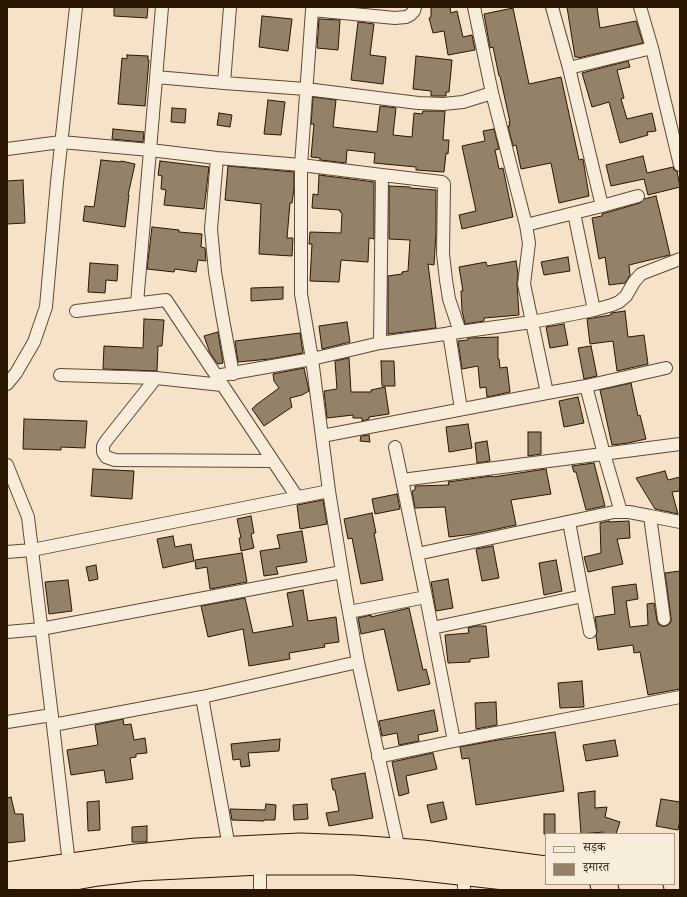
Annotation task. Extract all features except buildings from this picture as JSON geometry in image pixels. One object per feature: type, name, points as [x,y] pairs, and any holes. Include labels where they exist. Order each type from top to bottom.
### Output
[{"type":"highway","points":[[7,873],[136,855],[196,849],[300,844],[355,846],[430,852],[545,867]]},
{"type":"highway","points":[[13,890],[98,875],[132,871],[260,864],[354,864],[464,882],[532,882],[545,884]]},
{"type":"highway","points":[[550,885],[580,890]]},
{"type":"highway","points":[[633,885],[653,890]]},
{"type":"street","points":[[7,384],[16,373],[34,342],[46,307],[61,142],[76,7]]},
{"type":"street","points":[[137,303],[162,7]]},
{"type":"street","points":[[224,83],[230,7]]},
{"type":"street","points":[[399,850],[358,662],[329,491],[312,360],[301,294],[301,165],[312,9],[395,18],[410,15],[414,11],[415,7]]},
{"type":"street","points":[[474,7],[492,93],[526,226],[529,243],[524,284],[547,393]]},
{"type":"street","points":[[552,7],[569,68],[602,206]]},
{"type":"street","points":[[640,7],[652,48],[680,164]]},
{"type":"street","points":[[569,68],[652,48]]},
{"type":"street","points":[[156,77],[306,89],[418,103],[443,104],[462,102],[492,93]]},
{"type":"street","points":[[7,149],[61,142],[301,165],[442,182],[444,184],[443,254],[455,332],[461,409]]},
{"type":"street","points":[[217,158],[211,229],[215,272],[233,374]]},
{"type":"street","points":[[380,343],[382,174]]},
{"type":"street","points":[[526,226],[638,196]]},
{"type":"street","points":[[574,213],[594,310]]},
{"type":"street","points":[[60,374],[219,380],[233,374],[312,360],[380,343],[532,322],[612,305],[619,302],[626,296],[634,282],[641,274],[680,259]]},
{"type":"street","points":[[76,311],[166,300],[297,497]]},
{"type":"street","points":[[322,436],[586,386],[666,368]]},
{"type":"street","points":[[156,378],[106,441],[103,446],[103,452],[106,457],[115,460],[273,461]]},
{"type":"street","points":[[586,386],[621,512]]},
{"type":"street","points":[[402,480],[680,444]]},
{"type":"street","points":[[395,447],[454,741]]},
{"type":"street","points":[[7,465],[28,517],[69,864]]},
{"type":"street","points":[[7,552],[32,550],[329,491]]},
{"type":"street","points":[[417,554],[614,512],[629,512],[680,522]]},
{"type":"street","points":[[650,516],[664,619]]},
{"type":"street","points":[[569,522],[590,632]]},
{"type":"street","points":[[7,632],[41,630],[342,572]]},
{"type":"street","points":[[432,628],[584,596]]},
{"type":"street","points":[[349,612],[426,597]]},
{"type":"street","points":[[7,722],[52,720],[202,697],[358,662]]},
{"type":"street","points":[[202,697],[229,847]]},
{"type":"street","points":[[378,757],[680,697]]},
{"type":"street","points":[[260,864],[260,890]]}]
